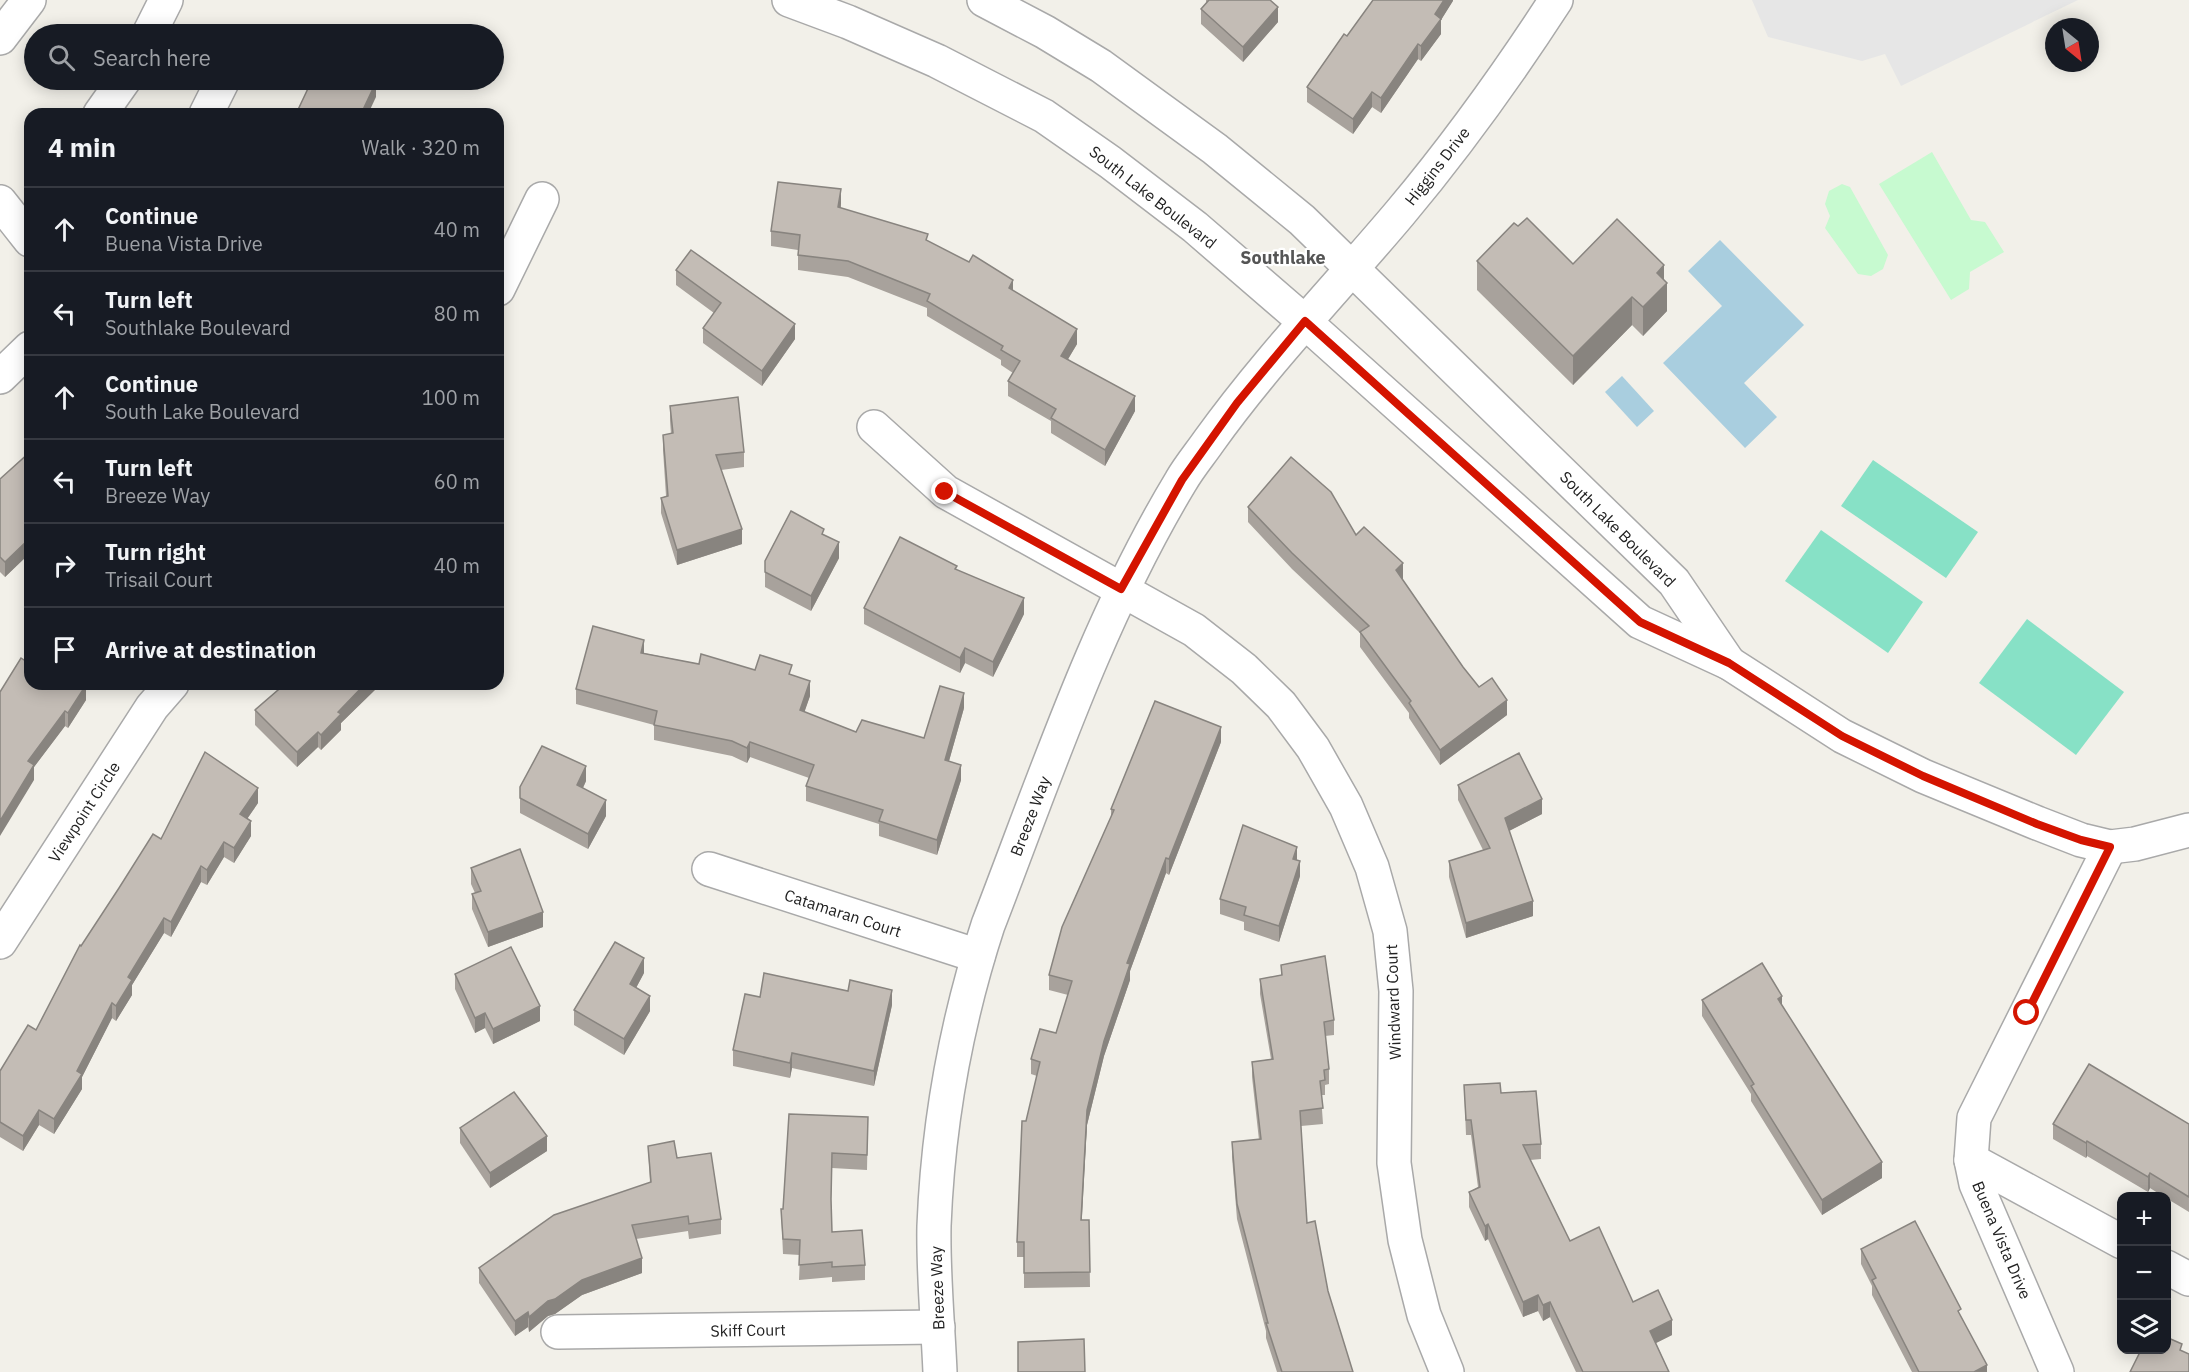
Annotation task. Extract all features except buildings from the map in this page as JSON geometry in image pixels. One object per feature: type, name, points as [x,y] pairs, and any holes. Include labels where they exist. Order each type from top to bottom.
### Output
[{"type":"street","points":[[0,38],[28,0]]},
{"type":"street","points":[[153,24],[166,0]]},
{"type":"street","name":"South Lake Boulevard","points":[[789,0],[848,22],[937,61],[1044,116],[1110,162],[1195,226],[1305,321],[1640,622],[1729,663]]},
{"type":"street","name":"South Lake Boulevard","points":[[984,0],[1045,32],[1101,66],[1215,149],[1302,220],[1674,582],[1729,663]]},
{"type":"street","name":"Higgins Drive","points":[[1305,321],[1452,148],[1518,59],[1556,0]]},
{"type":"street","points":[[104,108],[117,90]]},
{"type":"street","points":[[209,108],[218,90]]},
{"type":"street","points":[[504,277],[542,200]]},
{"type":"street","name":"Breeze Way","points":[[940,1372],[934,1228],[940,1137],[954,1048],[978,956],[1080,684],[1121,589],[1182,480],[1237,403],[1305,321]]},
{"type":"street","points":[[0,377],[24,354]]},
{"type":"street","name":"Windward Court","points":[[874,427],[945,492],[1194,630],[1244,669],[1281,705],[1313,748],[1346,806],[1372,867],[1390,931],[1396,991],[1394,1163],[1405,1240],[1424,1315],[1448,1372]]},
{"type":"street","points":[[1729,663],[1842,736],[1923,776],[2081,840],[2110,847],[2135,844],[2189,830]]},
{"type":"street","name":"Viewpoint Circle","points":[[0,942],[152,707],[167,690]]},
{"type":"street","name":"Buena Vista Drive","points":[[2057,1372],[1976,1184],[1971,1160],[1974,1118],[2110,847]]},
{"type":"street","name":"Catamaran Court","points":[[709,869],[978,956]]},
{"type":"street","points":[[1971,1160],[2117,1240]]},
{"type":"street","points":[[2171,1270],[2189,1279]]},
{"type":"street","name":"Skiff Court","points":[[558,1332],[938,1328]]},
{"type":"green space","points":[[1932,152],[1971,220],[1985,222],[2004,252],[1970,272],[1969,289],[1951,300],[1879,184]]},
{"type":"green space","points":[[1842,184],[1850,187],[1888,255],[1883,269],[1871,276],[1858,274],[1825,228],[1830,216],[1825,204],[1829,191]]},
{"type":"green space","points":[[1873,460],[1978,532],[1946,578],[1841,506]]},
{"type":"green space","points":[[1821,530],[1923,602],[1888,653],[1785,581]]},
{"type":"green space","points":[[2027,619],[2124,692],[2076,755],[1979,683]]},
{"type":"shaded area","points":[[1752,0],[2078,0],[1901,86],[1885,54],[1862,61],[1768,37]]},
{"type":"water","points":[[1720,240],[1804,325],[1744,383],[1777,417],[1745,448],[1663,363],[1722,306],[1688,271]]},
{"type":"water","points":[[1622,376],[1654,411],[1637,427],[1605,392]]},
{"type":"district","name":"Southlake","points":[[1283,258]]},
{"type":"route","points":[[945,492],[1121,589],[1182,480],[1237,403],[1305,321],[1640,622],[1729,663],[1842,736],[1923,776],[2037,824],[2081,840],[2110,847],[2027,1013]]}]
